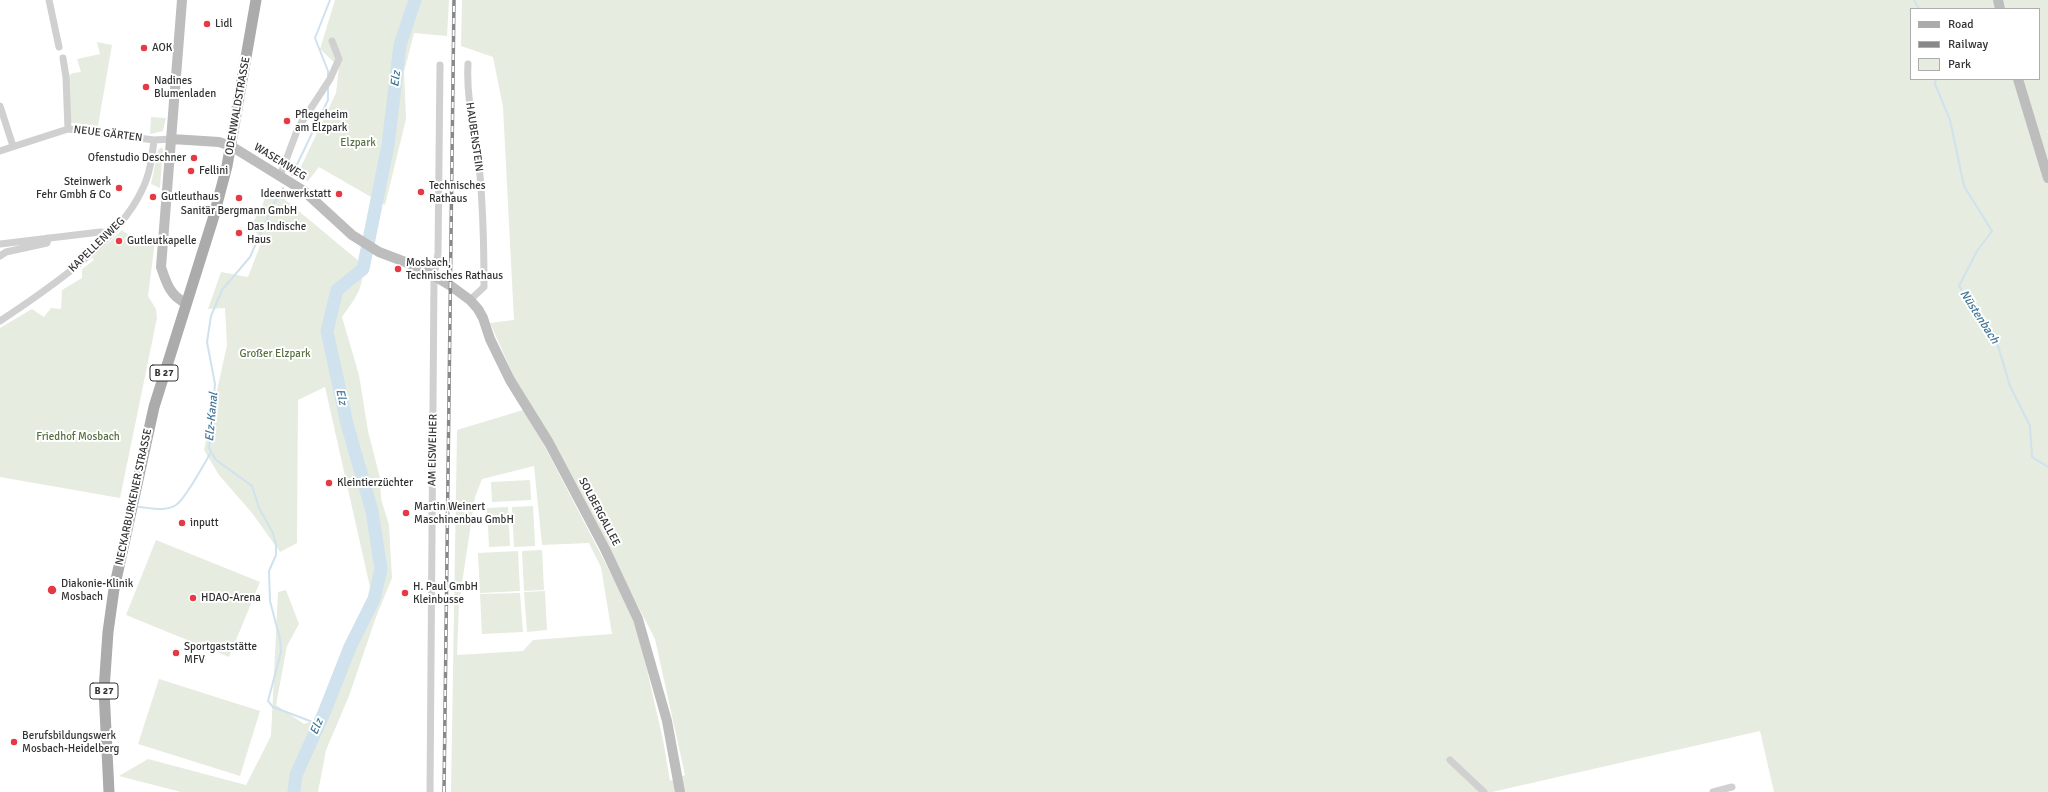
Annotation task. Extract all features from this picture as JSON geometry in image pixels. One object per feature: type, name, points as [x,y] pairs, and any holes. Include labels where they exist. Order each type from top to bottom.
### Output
[{"type":"main road","name":"ODENWALDSTRASSE","points":[[186,303],[213,219],[231,146],[256,0]]},
{"type":"main road","name":"NECKARBURKENER STRASSE","points":[[109,792],[104,690],[105,660],[112,597],[147,433],[186,303]]},
{"type":"street","points":[[49,0],[59,47]]},
{"type":"street","points":[[182,0],[161,266],[167,286],[178,300],[186,303]]},
{"type":"street","points":[[280,176],[298,128],[328,83],[339,59],[332,41]]},
{"type":"street","points":[[63,58],[66,77],[68,129]]},
{"type":"street","name":"HAUBENSTEIN","points":[[468,64],[466,87],[479,163],[484,226],[484,287],[470,300]]},
{"type":"street","name":"AM EISWEIHER","points":[[430,792],[434,276],[438,254],[440,65]]},
{"type":"street","points":[[2018,80],[2048,178]]},
{"type":"street","points":[[0,106],[14,146]]},
{"type":"street","name":"NEUE GÄRTEN","points":[[0,151],[68,129],[154,140],[172,139]]},
{"type":"street","name":"WASEMWEG","points":[[172,139],[219,142],[231,146],[304,191],[352,235],[379,252],[408,262],[434,276]]},
{"type":"street","name":"KAPELLENWEG","points":[[0,321],[48,289],[78,264],[131,212],[148,176],[154,140]]},
{"type":"street","points":[[0,244],[100,232],[111,233]]},
{"type":"street","points":[[0,256],[6,252],[47,243],[48,238]]},
{"type":"street","name":"SOLBERGALLEE","points":[[434,276],[470,300],[483,318],[490,339],[510,380],[549,443],[605,548],[638,619],[667,721],[680,792]]},
{"type":"street","points":[[1450,760],[1484,792]]},
{"type":"street","points":[[1713,792],[1732,787]]},
{"type":"green space","name":"Elzpark","points":[[335,0],[449,0],[447,36],[414,33],[404,72],[406,119],[385,205],[319,167],[308,181],[297,175],[336,93],[339,67],[320,49]]},
{"type":"green space","points":[[462,0],[2048,0],[2048,792],[1774,792],[1760,731],[1492,792],[451,792],[457,430],[523,410],[544,445],[636,622],[663,740],[670,781],[685,775],[655,639],[553,443],[514,377],[490,323],[514,320],[503,107],[493,57],[461,46]],"holes":[[[534,466],[542,545],[589,543],[601,567],[612,634],[533,640],[523,651],[457,655],[459,603],[475,497],[482,479]]]},
{"type":"green space","points":[[97,42],[112,45],[98,126],[67,122],[66,77],[73,73],[81,72],[77,59],[100,54]]},
{"type":"green space","points":[[151,117],[166,118],[163,131],[150,134]]},
{"type":"green space","points":[[162,147],[160,188],[151,184],[158,150]]},
{"type":"green space","name":"Großer Elzpark","points":[[271,188],[360,262],[362,270],[361,285],[355,298],[342,317],[359,375],[368,431],[380,478],[381,499],[389,525],[392,578],[376,617],[349,696],[326,750],[318,792],[181,792],[119,776],[148,759],[246,785],[271,736],[278,592],[286,590],[299,624],[287,646],[276,705],[304,724],[316,720],[372,596],[325,387],[298,400],[297,543],[280,552],[252,513],[219,475],[204,450],[227,345],[225,308],[208,309],[221,272],[248,277],[261,243],[251,221],[254,221],[260,208],[262,208],[266,192]]},
{"type":"green space","name":"Friedhof Mosbach","points":[[122,230],[130,236],[155,241],[148,296],[156,309],[157,318],[120,498],[0,477],[0,328],[32,309],[44,317],[51,308],[61,309],[62,290],[82,278],[82,269],[94,260],[92,258]]},
{"type":"green space","points":[[530,480],[531,500],[492,502],[491,482]]},
{"type":"green space","points":[[533,506],[535,546],[514,547],[512,507]]},
{"type":"green space","points":[[508,507],[510,546],[489,547],[487,508]]},
{"type":"green space","name":"HDAO-Arena","points":[[156,540],[260,582],[229,657],[126,615]]},
{"type":"green space","points":[[542,550],[544,590],[524,591],[522,551]]},
{"type":"green space","points":[[518,551],[520,591],[480,593],[478,553]]},
{"type":"green space","points":[[545,591],[547,630],[527,632],[524,592]]},
{"type":"green space","points":[[520,593],[523,632],[482,634],[480,594]]},
{"type":"green space","points":[[159,679],[260,711],[240,776],[138,744]]},
{"type":"waterway","name":"Elz-Kanal","points":[[328,76],[328,71],[315,38],[330,0]]},
{"type":"waterway","name":"Elz","points":[[294,792],[296,775],[324,713],[350,647],[374,599],[381,569],[372,511],[347,424],[327,331],[337,290],[363,269],[388,145],[400,45],[415,0]]},
{"type":"waterway","name":"Nüstenbach","points":[[1914,0],[1918,8]]},
{"type":"waterway","name":"Nüstenbach","points":[[1936,80],[1935,84],[1950,120],[1964,186],[1992,231],[1977,251],[1959,286],[1998,346],[2010,386],[2030,426],[2032,457],[2048,467]]},
{"type":"waterway","name":"Elz-Kanal","points":[[292,175],[328,100],[328,87]]},
{"type":"waterway","name":"Elz-Kanal","points":[[283,188],[274,203],[250,257],[222,290],[211,316],[207,342],[215,384],[209,448],[216,460],[252,486],[259,508],[273,533],[276,545],[276,555],[269,571],[270,601],[280,639],[281,652],[268,701],[273,707],[318,724]]},
{"type":"waterway","points":[[139,507],[163,509],[176,505],[190,488],[211,452]]},
{"type":"railway","points":[[444,792],[454,0]]},
{"type":"place","name":"Lidl","points":[[207,24]]},
{"type":"place","name":"AOK","points":[[144,48]]},
{"type":"place","name":"Nadines Blumenladen","points":[[146,87]]},
{"type":"place","name":"Pflegeheim am Elzpark","points":[[287,121]]},
{"type":"place","name":"Ofenstudio Deschner","points":[[194,158]]},
{"type":"place","name":"Fellini","points":[[191,171]]},
{"type":"place","name":"Steinwerk Fehr Gmbh & Co","points":[[119,188]]},
{"type":"place","name":"Technisches Rathaus","points":[[421,192]]},
{"type":"place","name":"Ideenwerkstatt","points":[[339,194]]},
{"type":"place","name":"Gutleuthaus","points":[[153,197]]},
{"type":"place","name":"Sanitär Bergmann GmbH","points":[[239,198]]},
{"type":"place","name":"Das Indische Haus","points":[[239,233]]},
{"type":"place","name":"Gutleutkapelle","points":[[119,241]]},
{"type":"place","name":"Mosbach, Technisches Rathaus","points":[[398,269]]},
{"type":"place","name":"Kleintierzüchter","points":[[329,483]]},
{"type":"place","name":"Martin Weinert Maschinenbau GmbH","points":[[406,513]]},
{"type":"place","name":"inputt","points":[[182,523]]},
{"type":"place","name":"Diakonie-Klinik Mosbach","points":[[52,590]]},
{"type":"place","name":"H. Paul GmbH Kleinbusse","points":[[405,593]]},
{"type":"place","name":"HDAO-Arena","points":[[193,598]]},
{"type":"place","name":"Sportgaststätte MFV","points":[[176,653]]},
{"type":"place","name":"Berufsbildungswerk Mosbach-Heidelberg","points":[[14,742]]}]
